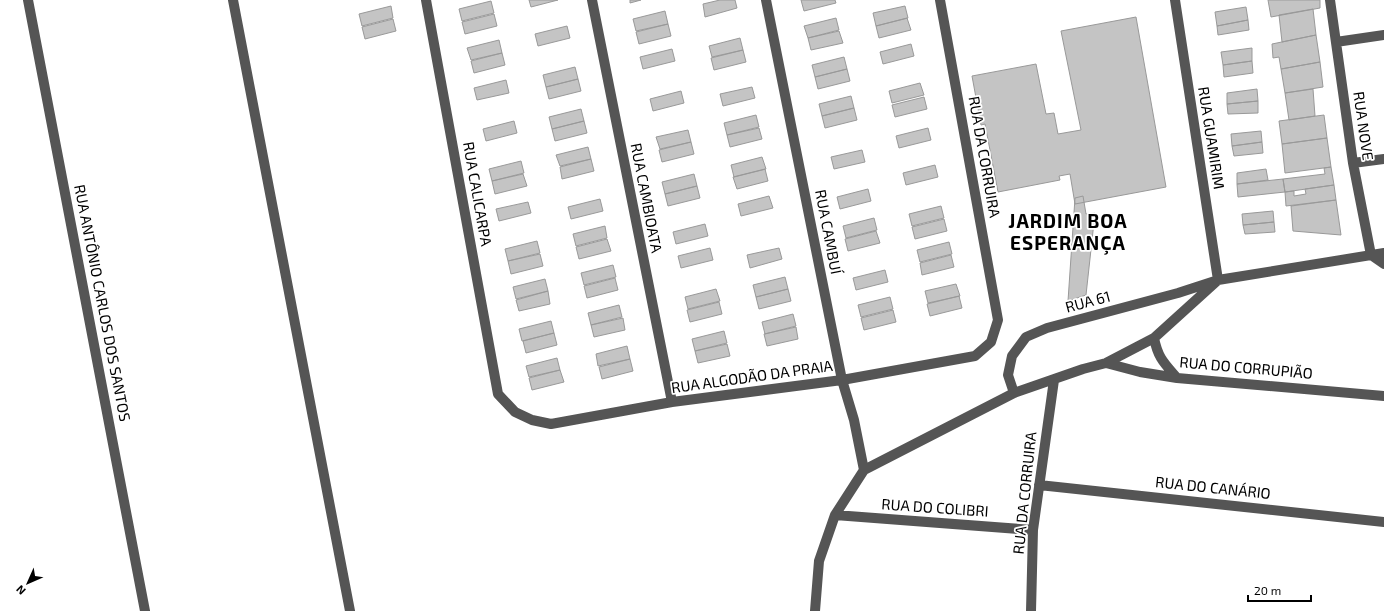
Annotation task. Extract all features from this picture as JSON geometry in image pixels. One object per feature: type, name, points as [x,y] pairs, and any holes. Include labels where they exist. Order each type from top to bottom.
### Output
[{"type":"street","name":"RUA ANTÔNIO CARLOS DOS SANTOS","points":[[28,0],[145,611]]},
{"type":"street","points":[[233,0],[350,611]]},
{"type":"street","name":"RUA CALICARPA","points":[[426,0],[498,394]]},
{"type":"street","name":"RUA CAMBIOATA","points":[[592,0],[672,402]]},
{"type":"street","name":"RUA CAMBUÍ","points":[[766,0],[842,380],[854,420],[864,470]]},
{"type":"street","name":"RUA DA CORRUIRA","points":[[940,0],[998,320]]},
{"type":"street","name":"RUA GUAMIRIM","points":[[1175,0],[1218,280]]},
{"type":"street","name":"RUA NOVE","points":[[1330,0],[1353,163],[1371,255]]},
{"type":"street","points":[[1336,42],[1384,35]]},
{"type":"street","points":[[1353,163],[1384,159]]},
{"type":"street","name":"RUA 61","points":[[1014,393],[1008,375],[1012,356],[1026,337],[1047,328],[1178,293],[1218,280],[1384,253]]},
{"type":"street","points":[[1371,255],[1384,264]]},
{"type":"street","points":[[815,611],[819,561],[835,515],[864,470],[1014,393],[1083,369],[1106,363],[1154,338],[1218,280]]},
{"type":"street","name":"RUA ALGODÃO DA PRAIA","points":[[498,394],[515,412],[532,420],[551,424],[672,402],[842,380],[975,356],[991,342],[998,320]]},
{"type":"street","points":[[1154,338],[1156,351],[1177,378]]},
{"type":"street","name":"RUA DO CORRUPIÃO","points":[[1106,363],[1140,372],[1177,378],[1384,396]]},
{"type":"street","name":"RUA DA CORRUIRA","points":[[1031,611],[1033,530],[1038,485],[1054,380]]},
{"type":"street","name":"RUA DO CANÁRIO","points":[[1038,485],[1384,522]]},
{"type":"street","name":"RUA DO COLIBRI","points":[[835,515],[1033,530]]},
{"type":"building","points":[[529,0],[558,0],[531,7]]},
{"type":"building","points":[[630,0],[641,0],[630,3]]},
{"type":"building","points":[[720,0],[735,0],[737,8],[705,17],[703,4]]},
{"type":"building","points":[[801,0],[835,0],[836,3],[804,11]]},
{"type":"building","points":[[1268,0],[1320,0],[1320,8],[1271,17]]},
{"type":"building","points":[[491,1],[494,13],[462,21],[459,9]]},
{"type":"building","points":[[391,6],[393,18],[362,26],[359,14]]},
{"type":"building","points":[[905,6],[908,18],[876,26],[873,13]]},
{"type":"building","points":[[1246,7],[1248,20],[1217,26],[1215,12]]},
{"type":"building","points":[[1313,9],[1316,35],[1282,42],[1279,15]]},
{"type":"building","points":[[665,11],[668,24],[636,31],[633,19]]},
{"type":"building","points":[[494,14],[497,26],[465,34],[462,22]]},
{"type":"building","points":[[1136,17],[1166,187],[1075,204],[1070,174],[1059,176],[1060,180],[998,192],[985,124],[981,125],[972,76],[1036,64],[1046,114],[1054,113],[1058,134],[1081,130],[1061,31]]},
{"type":"building","points":[[836,18],[839,30],[808,38],[804,26]]},
{"type":"building","points":[[907,18],[911,30],[879,38],[876,26]]},
{"type":"building","points":[[393,19],[396,31],[365,39],[362,27]]},
{"type":"building","points":[[1248,20],[1249,30],[1218,35],[1217,26]]},
{"type":"building","points":[[668,24],[671,36],[639,44],[636,32]]},
{"type":"building","points":[[567,26],[570,38],[538,46],[535,34]]},
{"type":"building","points":[[839,31],[843,43],[811,50],[808,38]]},
{"type":"building","points":[[1316,35],[1320,62],[1281,69],[1279,57],[1273,58],[1272,44]]},
{"type":"building","points":[[740,38],[743,50],[712,57],[709,46]]},
{"type":"building","points":[[499,40],[502,53],[471,60],[467,48]]},
{"type":"building","points":[[911,44],[914,56],[883,64],[880,52]]},
{"type":"building","points":[[1252,48],[1252,61],[1223,65],[1221,52]]},
{"type":"building","points":[[672,49],[675,61],[643,69],[640,57]]},
{"type":"building","points":[[743,50],[746,62],[714,70],[711,58]]},
{"type":"building","points":[[502,53],[505,65],[474,73],[471,61]]},
{"type":"building","points":[[844,57],[847,69],[815,77],[812,65]]},
{"type":"building","points":[[1252,61],[1253,73],[1224,77],[1223,65]]},
{"type":"building","points":[[1320,62],[1323,87],[1285,93],[1281,69]]},
{"type":"building","points":[[575,67],[578,79],[546,87],[543,75]]},
{"type":"building","points":[[847,69],[850,81],[818,89],[815,77]]},
{"type":"building","points":[[578,79],[581,91],[549,99],[546,87]]},
{"type":"building","points":[[506,80],[509,93],[477,100],[474,88]]},
{"type":"building","points":[[920,83],[924,95],[892,103],[889,91]]},
{"type":"building","points":[[752,87],[755,98],[723,106],[720,94]]},
{"type":"building","points":[[1257,89],[1258,101],[1227,104],[1227,93]]},
{"type":"building","points":[[1313,89],[1315,116],[1289,120],[1285,93]]},
{"type":"building","points":[[681,91],[684,103],[653,111],[650,99]]},
{"type":"building","points":[[851,96],[854,108],[822,116],[819,104]]},
{"type":"building","points":[[924,97],[927,109],[895,117],[892,105]]},
{"type":"building","points":[[1258,101],[1258,113],[1228,114],[1227,104]]},
{"type":"building","points":[[854,108],[857,120],[825,128],[822,116]]},
{"type":"building","points":[[581,109],[584,121],[552,129],[549,117]]},
{"type":"building","points":[[756,115],[759,127],[727,135],[724,123]]},
{"type":"building","points":[[1324,115],[1327,138],[1282,144],[1279,121]]},
{"type":"building","points":[[514,121],[517,133],[486,141],[483,129]]},
{"type":"building","points":[[584,121],[587,133],[555,141],[552,129]]},
{"type":"building","points":[[759,128],[762,139],[730,147],[727,135]]},
{"type":"building","points":[[928,128],[931,140],[899,148],[896,136]]},
{"type":"building","points":[[688,130],[691,142],[660,149],[656,137]]},
{"type":"building","points":[[1261,131],[1262,142],[1232,146],[1231,134]]},
{"type":"building","points":[[1327,138],[1331,167],[1285,173],[1282,144]]},
{"type":"building","points":[[691,142],[694,154],[662,162],[659,150]]},
{"type":"building","points":[[1262,142],[1263,153],[1234,156],[1232,146]]},
{"type":"building","points":[[588,147],[591,159],[560,166],[556,155]]},
{"type":"building","points":[[862,150],[865,162],[834,169],[831,157]]},
{"type":"building","points":[[762,157],[766,169],[734,177],[731,165]]},
{"type":"building","points":[[591,159],[594,171],[562,179],[560,167]]},
{"type":"building","points":[[521,161],[524,173],[492,181],[489,169]]},
{"type":"building","points":[[935,165],[938,177],[906,185],[903,173]]},
{"type":"building","points":[[1331,167],[1334,185],[1285,192],[1283,179],[1325,174],[1324,168]]},
{"type":"building","points":[[765,169],[768,181],[737,189],[733,177]]},
{"type":"building","points":[[1266,169],[1268,180],[1237,184],[1237,173]]},
{"type":"building","points":[[523,174],[527,186],[495,194],[492,181]]},
{"type":"building","points":[[694,174],[697,186],[665,194],[662,182]]},
{"type":"building","points":[[1283,179],[1285,192],[1238,197],[1237,184]]},
{"type":"building","points":[[1334,185],[1336,200],[1286,206],[1285,192],[1294,191],[1294,196],[1306,194],[1305,189]]},
{"type":"building","points":[[697,186],[700,198],[668,206],[665,194]]},
{"type":"building","points":[[868,189],[871,201],[840,209],[837,197]]},
{"type":"building","points":[[769,196],[773,208],[741,216],[738,204]]},
{"type":"building","points":[[1083,196],[1086,214],[1095,213],[1086,295],[1068,301],[1075,198]]},
{"type":"building","points":[[600,199],[603,211],[571,219],[568,207]]},
{"type":"building","points":[[1336,200],[1341,235],[1293,231],[1291,206]]},
{"type":"building","points":[[528,202],[531,213],[499,221],[496,209]]},
{"type":"building","points":[[941,206],[944,218],[912,226],[909,214]]},
{"type":"building","points":[[1273,211],[1274,222],[1243,225],[1242,214]]},
{"type":"building","points":[[874,218],[877,230],[846,238],[843,226]]},
{"type":"building","points":[[944,219],[947,231],[915,239],[912,227]]},
{"type":"building","points":[[1274,222],[1275,232],[1245,234],[1243,225]]},
{"type":"building","points":[[705,224],[708,236],[676,244],[673,232]]},
{"type":"building","points":[[605,226],[607,238],[576,246],[573,234]]},
{"type":"building","points":[[876,231],[880,243],[848,251],[845,239]]},
{"type":"building","points":[[607,239],[611,251],[579,259],[576,247]]},
{"type":"building","points":[[537,241],[540,253],[508,261],[505,249]]},
{"type":"building","points":[[949,242],[952,254],[920,262],[917,250]]},
{"type":"building","points":[[710,248],[713,260],[681,268],[678,256]]},
{"type":"building","points":[[779,248],[782,259],[750,268],[747,255]]},
{"type":"building","points":[[540,254],[543,266],[511,274],[508,261]]},
{"type":"building","points":[[951,255],[954,267],[922,275],[920,263]]},
{"type":"building","points":[[613,265],[616,277],[584,285],[581,273]]},
{"type":"building","points":[[885,270],[888,282],[856,290],[853,278]]},
{"type":"building","points":[[785,277],[788,289],[756,297],[753,285]]},
{"type":"building","points":[[615,278],[618,290],[587,298],[584,286]]},
{"type":"building","points":[[545,279],[548,291],[516,299],[513,287]]},
{"type":"building","points":[[956,284],[960,296],[928,303],[925,291]]},
{"type":"building","points":[[716,289],[720,301],[688,309],[685,297]]},
{"type":"building","points":[[788,289],[791,301],[759,309],[756,297]]},
{"type":"building","points":[[548,291],[550,304],[519,311],[516,300]]},
{"type":"building","points":[[959,296],[962,308],[930,316],[927,304]]},
{"type":"building","points":[[890,297],[893,309],[861,317],[858,305]]},
{"type":"building","points":[[719,302],[722,314],[690,322],[687,310]]},
{"type":"building","points":[[619,305],[622,317],[591,325],[588,313]]},
{"type":"building","points":[[893,310],[896,322],[864,330],[861,318]]},
{"type":"building","points":[[793,314],[796,326],[765,334],[762,322]]},
{"type":"building","points":[[623,318],[625,330],[594,337],[591,325]]},
{"type":"building","points":[[551,321],[554,333],[522,341],[519,329]]},
{"type":"building","points":[[796,327],[798,339],[767,346],[764,334]]},
{"type":"building","points":[[724,331],[727,343],[695,351],[692,339]]},
{"type":"building","points":[[554,333],[557,345],[526,353],[523,341]]},
{"type":"building","points":[[727,344],[730,356],[698,363],[695,351]]},
{"type":"building","points":[[627,346],[630,359],[598,366],[596,354]]},
{"type":"building","points":[[557,358],[560,370],[529,377],[526,366]]},
{"type":"building","points":[[630,359],[633,371],[602,379],[599,367]]},
{"type":"building","points":[[560,370],[564,382],[532,390],[529,378]]},
{"type":"district","name":"JARDIM BOA ESPERANÇA","points":[[1068,232]]}]
